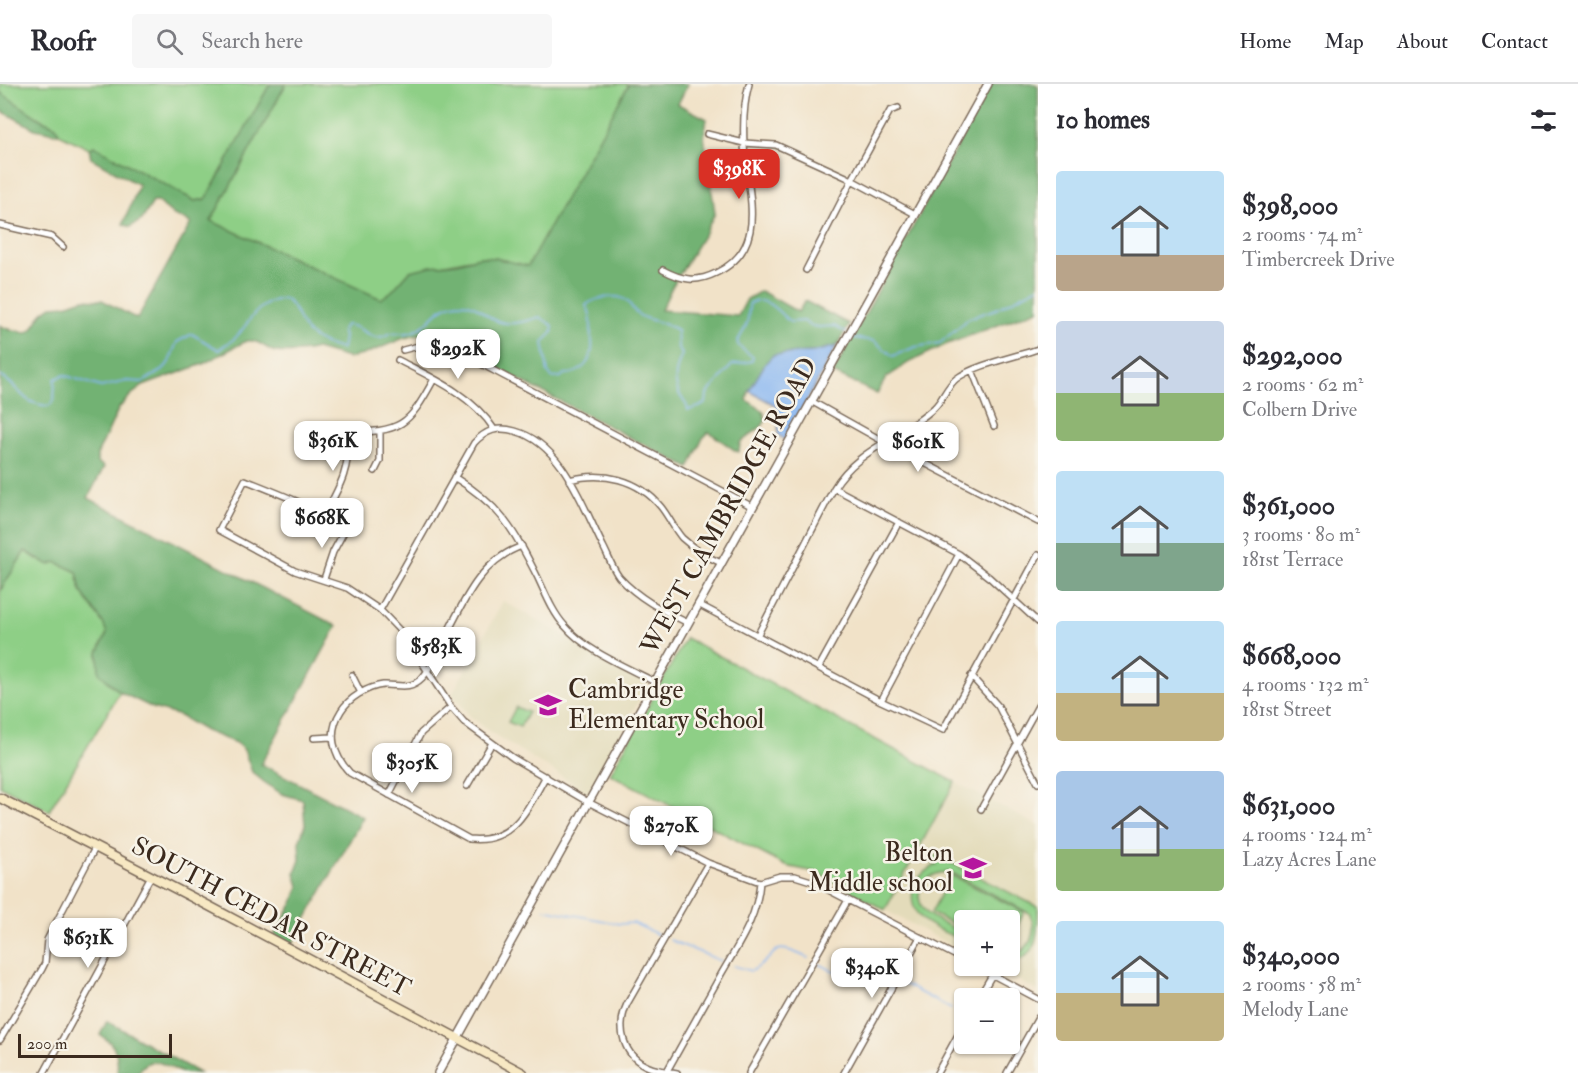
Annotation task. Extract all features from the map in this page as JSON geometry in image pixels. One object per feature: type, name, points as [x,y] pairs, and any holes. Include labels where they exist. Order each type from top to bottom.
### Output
[{"type":"main road","name":"SOUTH CEDAR STREET","points":[[0,798],[523,1073]]},
{"type":"street","points":[[663,270],[686,280],[706,278],[723,269],[742,251],[751,234],[752,214],[744,143],[746,95],[749,84]]},
{"type":"street","name":"WEST CAMBRIDGE ROAD","points":[[438,1073],[988,84]]},
{"type":"street","points":[[806,270],[890,111],[898,108]]},
{"type":"street","points":[[707,134],[744,143],[776,145],[852,180],[915,214]]},
{"type":"street","points":[[0,225],[52,237],[63,247]]},
{"type":"street","points":[[403,351],[435,342],[447,346],[753,507]]},
{"type":"street","points":[[757,636],[834,488],[854,462],[886,443],[934,408],[956,379],[972,370],[1038,350]]},
{"type":"street","points":[[398,360],[434,379],[474,405],[494,429]]},
{"type":"street","points":[[972,370],[994,426]]},
{"type":"street","points":[[309,438],[322,432],[393,428],[411,418],[419,408],[434,379]]},
{"type":"street","points":[[811,401],[1038,522]]},
{"type":"street","points":[[380,610],[474,443],[481,435],[494,429],[513,430],[540,442],[556,458],[569,480],[618,575],[654,605],[688,623]]},
{"type":"street","points":[[375,471],[380,461],[380,430]]},
{"type":"street","points":[[325,514],[348,463],[350,432]]},
{"type":"street","points":[[569,480],[588,476],[609,477],[639,488],[663,509],[674,528],[690,545],[707,557],[721,563]]},
{"type":"street","points":[[454,477],[477,491],[507,520],[554,611],[566,628],[581,642],[655,682]]},
{"type":"street","points":[[324,579],[333,552],[346,528],[325,514],[245,480],[219,530],[295,571],[324,579],[357,593],[380,610],[411,644],[451,707],[464,722],[513,758],[588,802],[708,863],[759,882],[780,876],[795,876],[811,881],[954,955]]},
{"type":"street","points":[[834,488],[959,554],[990,578],[1038,622]]},
{"type":"street","points":[[819,667],[899,522]]},
{"type":"street","points":[[522,546],[499,557],[478,578],[420,680],[407,686],[381,685],[361,693],[349,701],[340,712],[332,737],[338,758],[350,773],[469,839],[484,840],[511,829],[525,813],[546,776]]},
{"type":"street","points":[[881,700],[959,554]]},
{"type":"street","points":[[698,604],[943,730],[1038,555]]},
{"type":"street","points":[[352,675],[361,693]]},
{"type":"street","points":[[971,676],[998,705],[1038,783]]},
{"type":"street","points":[[981,809],[1038,706]]},
{"type":"street","points":[[389,795],[422,733],[451,707]]},
{"type":"street","points":[[314,738],[332,737]]},
{"type":"street","points":[[467,786],[492,743]]},
{"type":"street","points":[[0,1040],[45,963],[47,940],[95,848]]},
{"type":"street","points":[[677,1073],[653,1069],[638,1061],[628,1050],[621,1027],[622,1018],[627,1004],[708,863]]},
{"type":"street","points":[[44,1073],[151,876]]},
{"type":"street","points":[[667,1071],[745,937],[754,912],[759,882]]},
{"type":"street","points":[[749,1073],[848,900]]},
{"type":"street","points":[[844,1073],[920,937]]},
{"type":"street","points":[[994,976],[1038,999]]},
{"type":"street","points":[[1007,1073],[1038,1018]]},
{"type":"street","points":[[937,1073],[954,1042]]},
{"type":"shaded area","name":"Cambridge Elementary School","points":[[503,601],[648,683],[589,793],[490,732],[470,716],[452,694]]},
{"type":"shaded area","name":"Belton Middle school","points":[[955,782],[1038,826],[1038,991],[1010,976],[1020,976],[1020,910],[954,910],[954,947],[885,910]]},
{"type":"green space","points":[[0,84],[270,84],[206,199],[195,201],[94,146],[89,149],[59,134],[56,126],[40,119],[4,96],[0,92]]},
{"type":"green space","points":[[270,84],[286,84],[211,221],[381,299],[392,291],[410,271],[431,266],[480,257],[528,266],[629,84],[688,84],[678,104],[707,119],[704,136],[715,213],[661,310],[738,316],[747,299],[761,291],[798,312],[805,301],[849,324],[837,346],[813,352],[790,353],[749,391],[747,400],[763,411],[766,420],[762,426],[740,443],[739,452],[709,432],[703,438],[689,468],[435,336],[424,334],[404,338],[363,355],[348,358],[316,349],[277,352],[257,342],[246,341],[203,364],[143,386],[119,408],[97,455],[97,462],[104,467],[88,498],[337,626],[261,764],[363,817],[291,946],[274,935],[293,903],[299,886],[295,873],[300,860],[299,842],[305,825],[303,800],[282,794],[252,772],[244,750],[236,743],[205,731],[180,716],[153,708],[120,692],[99,673],[98,653],[107,633],[103,623],[81,591],[77,572],[56,562],[49,565],[25,551],[0,591],[0,325],[26,333],[31,330],[43,312],[52,306],[66,305],[83,299],[102,300],[137,319],[191,223],[174,215],[158,202],[153,202],[142,220],[130,227],[123,224],[139,185],[91,158],[89,149],[94,146],[195,201],[206,199]]},
{"type":"green space","points":[[286,84],[629,84],[528,266],[480,257],[410,271],[392,291],[381,299],[211,221]]},
{"type":"green space","points":[[991,84],[1034,84],[1038,86],[1038,310],[945,345],[908,363],[886,378],[877,394],[833,373]]},
{"type":"green space","points":[[0,92],[40,119],[56,126],[59,134],[35,129],[0,110]]},
{"type":"green space","points":[[25,551],[37,559],[56,562],[77,572],[81,591],[103,623],[107,633],[98,653],[108,682],[120,692],[49,811],[0,786],[0,591]]},
{"type":"green space","points":[[686,638],[955,782],[885,910],[815,872],[786,866],[610,774]]},
{"type":"green space","points":[[516,707],[528,712],[520,727],[508,722]]},
{"type":"green space","points":[[936,855],[1038,907],[1037,936],[1031,951],[1020,959],[1020,952],[1031,940],[1033,926],[1029,913],[952,873],[944,872],[929,878],[920,890],[919,897],[926,912],[954,928],[954,937],[926,923],[916,912],[912,896],[922,874],[937,865],[932,862]]},
{"type":"green space","points":[[951,875],[1024,912],[1020,921],[1020,910],[954,910],[954,925],[931,913]]},
{"type":"green space","points":[[107,1021],[199,1073],[180,1072],[153,1062],[148,1063],[138,1073],[117,1073],[113,1046],[100,1035]]},
{"type":"water","points":[[837,346],[785,440],[778,435],[779,413],[775,405],[749,391],[773,355],[813,352]]},
{"type":"waterway","points":[[851,336],[874,341],[893,356],[915,347],[940,343],[969,318],[996,309],[1038,287]]},
{"type":"waterway","points":[[0,376],[13,385],[26,399],[39,405],[49,406],[54,401],[55,379],[64,375],[101,387],[127,381],[143,382],[164,369],[177,342],[192,334],[219,350],[238,335],[258,310],[281,299],[292,305],[311,336],[342,349],[344,337],[342,330],[346,325],[378,337],[392,333],[407,333],[422,327],[438,311],[452,304],[467,303],[495,320],[506,323],[518,323],[540,317],[553,326],[552,333],[543,342],[548,373],[553,378],[561,377],[581,369],[591,355],[591,319],[586,305],[601,298],[619,297],[628,302],[641,316],[677,330],[678,348],[682,354],[676,380],[678,391],[688,410],[706,403],[707,394],[732,365],[752,361],[753,357],[738,344],[747,323],[750,303],[756,301],[767,303],[790,322],[804,321],[810,326],[819,327],[834,326],[847,333]]},
{"type":"waterway","points":[[544,909],[620,924],[633,923],[659,935]]},
{"type":"waterway","points":[[670,940],[721,961]]},
{"type":"waterway","points":[[734,966],[751,971],[780,949],[786,949],[808,958]]},
{"type":"waterway","points":[[819,964],[845,976],[868,968],[890,978]]},
{"type":"waterway","points":[[902,983],[951,1009]]},
{"type":"place","name":"Cambridge Elementary School","points":[[548,705]]},
{"type":"place","name":"Belton Middle school","points":[[973,868]]}]
